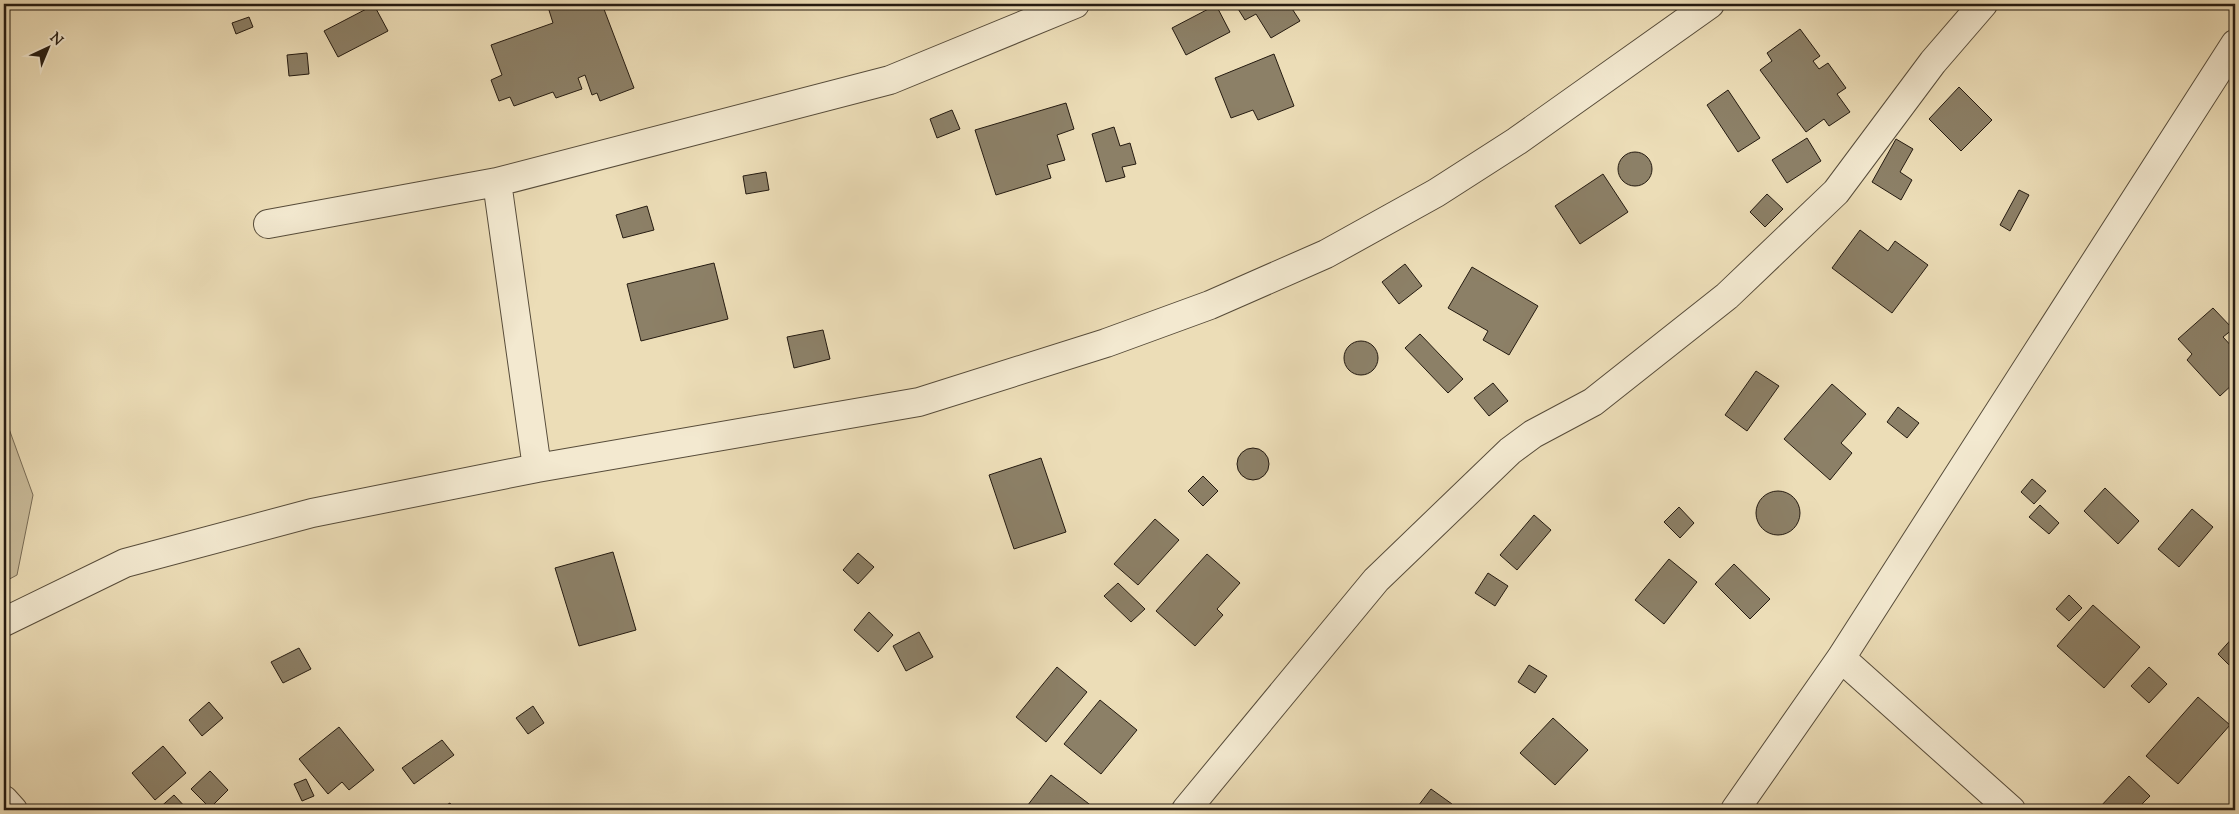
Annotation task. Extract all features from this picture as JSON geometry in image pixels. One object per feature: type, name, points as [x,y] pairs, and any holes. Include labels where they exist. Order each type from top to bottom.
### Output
[{"type":"street","points":[[268,224],[497,182],[890,80],[1075,4]]},
{"type":"street","points":[[4,622],[125,563],[312,513],[537,468],[919,402],[1106,343],[1210,305],[1326,254],[1436,193],[1517,141],[1710,4]]},
{"type":"street","points":[[1186,810],[1376,580],[1510,451],[1533,434],[1593,402],[1719,302],[1836,192],[1933,62],[1983,4]]},
{"type":"street","points":[[1735,810],[1841,658],[2235,44]]},
{"type":"street","points":[[497,182],[537,468]]},
{"type":"street","points":[[1841,658],[2011,810]]},
{"type":"street","points":[[4,800],[13,810]]},
{"type":"shaded area","points":[[4,415],[33,495],[17,575],[4,582]]},
{"type":"building","points":[[558,4],[602,4],[634,88],[600,101],[597,93],[592,95],[585,75],[578,78],[582,89],[556,98],[553,92],[514,106],[510,97],[499,101],[491,80],[502,75],[491,45],[553,23],[548,7]]},
{"type":"building","points":[[1235,4],[1289,4],[1300,21],[1271,38],[1256,14],[1245,20]]},
{"type":"building","points":[[374,5],[388,31],[338,57],[324,31]]},
{"type":"building","points":[[1216,5],[1230,32],[1186,55],[1172,28]]},
{"type":"building","points":[[249,17],[253,27],[236,34],[232,23]]},
{"type":"building","points":[[1800,29],[1820,56],[1813,61],[1819,69],[1828,63],[1846,88],[1837,94],[1850,112],[1829,126],[1824,119],[1806,132],[1760,70],[1772,61],[1767,53]]},
{"type":"building","points":[[307,53],[309,74],[289,76],[287,55]]},
{"type":"building","points":[[1274,54],[1294,106],[1258,120],[1253,110],[1231,118],[1215,78]]},
{"type":"building","points":[[1959,87],[1992,120],[1961,151],[1929,119]]},
{"type":"building","points":[[1728,90],[1760,138],[1738,152],[1707,105]]},
{"type":"building","points":[[1066,103],[1074,129],[1057,135],[1065,160],[1047,165],[1051,178],[996,195],[975,130]]},
{"type":"building","points":[[952,110],[960,129],[937,138],[930,119]]},
{"type":"building","points":[[1114,127],[1120,146],[1130,143],[1136,164],[1122,167],[1125,177],[1106,182],[1092,134]]},
{"type":"building","points":[[1807,138],[1821,161],[1787,183],[1772,160]]},
{"type":"building","points":[[1896,139],[1913,149],[1900,172],[1912,180],[1901,200],[1872,182]]},
{"type":"building","points":[[1635,152],[1647,157],[1652,169],[1647,181],[1635,186],[1623,181],[1618,169],[1623,157]]},
{"type":"building","points":[[766,172],[769,190],[746,194],[743,176]]},
{"type":"building","points":[[1603,174],[1628,212],[1580,244],[1555,206]]},
{"type":"building","points":[[2019,190],[2029,195],[2010,231],[2000,225]]},
{"type":"building","points":[[1767,194],[1783,209],[1765,227],[1750,212]]},
{"type":"building","points":[[647,206],[654,230],[623,238],[616,215]]},
{"type":"building","points":[[1860,230],[1888,251],[1895,241],[1928,265],[1892,313],[1832,268]]},
{"type":"building","points":[[714,263],[728,319],[641,341],[627,284]]},
{"type":"building","points":[[1405,264],[1422,286],[1399,304],[1382,282]]},
{"type":"building","points":[[1472,267],[1538,306],[1509,355],[1483,340],[1488,331],[1448,308]]},
{"type":"building","points":[[2213,308],[2233,329],[2223,337],[2235,350],[2235,382],[2220,396],[2187,360],[2192,354],[2178,339]]},
{"type":"building","points":[[823,330],[830,359],[794,368],[787,337]]},
{"type":"building","points":[[1420,334],[1463,379],[1448,393],[1405,348]]},
{"type":"building","points":[[1361,341],[1373,346],[1378,358],[1373,370],[1361,375],[1349,370],[1344,358],[1349,346]]},
{"type":"building","points":[[1756,371],[1779,386],[1747,431],[1725,415]]},
{"type":"building","points":[[1493,383],[1508,401],[1489,416],[1474,398]]},
{"type":"building","points":[[1832,384],[1866,414],[1841,443],[1852,453],[1830,480],[1784,439]]},
{"type":"building","points":[[1898,407],[1919,423],[1907,438],[1887,422]]},
{"type":"building","points":[[1253,448],[1264,453],[1269,464],[1264,475],[1253,480],[1242,475],[1237,464],[1242,453]]},
{"type":"building","points":[[1041,458],[1066,532],[1014,549],[989,475]]},
{"type":"building","points":[[1203,476],[1218,491],[1203,506],[1188,491]]},
{"type":"building","points":[[2032,479],[2046,491],[2034,504],[2021,492]]},
{"type":"building","points":[[2105,488],[2139,521],[2118,544],[2084,511]]},
{"type":"building","points":[[1774,491],[1782,491],[1794,497],[1800,513],[1794,529],[1782,535],[1774,535],[1762,529],[1756,517],[1756,509],[1762,497]]},
{"type":"building","points":[[2040,505],[2059,523],[2049,534],[2029,517]]},
{"type":"building","points":[[1679,507],[1694,523],[1680,538],[1664,522]]},
{"type":"building","points":[[2192,509],[2213,527],[2179,567],[2158,549]]},
{"type":"building","points":[[1534,515],[1551,530],[1517,570],[1500,555]]},
{"type":"building","points":[[1155,519],[1179,540],[1138,585],[1114,564]]},
{"type":"building","points":[[613,552],[636,630],[579,646],[555,568]]},
{"type":"building","points":[[858,553],[874,567],[858,584],[843,570]]},
{"type":"building","points":[[1207,554],[1240,583],[1217,609],[1223,615],[1195,646],[1156,611]]},
{"type":"building","points":[[1669,559],[1697,582],[1664,624],[1635,600]]},
{"type":"building","points":[[1734,564],[1770,599],[1750,619],[1715,584]]},
{"type":"building","points":[[1488,573],[1508,586],[1495,606],[1475,593]]},
{"type":"building","points":[[1118,583],[1145,609],[1131,622],[1104,596]]},
{"type":"building","points":[[2069,595],[2082,608],[2069,621],[2056,609]]},
{"type":"building","points":[[2093,605],[2140,647],[2104,688],[2057,646]]},
{"type":"building","points":[[869,612],[893,635],[878,652],[854,630]]},
{"type":"building","points":[[919,632],[933,657],[906,671],[893,646]]},
{"type":"building","points":[[2235,635],[2235,671],[2218,654]]},
{"type":"building","points":[[299,648],[311,669],[283,683],[271,662]]},
{"type":"building","points":[[1529,665],[1547,676],[1535,693],[1518,682]]},
{"type":"building","points":[[1057,667],[1087,692],[1046,742],[1016,717]]},
{"type":"building","points":[[2149,667],[2167,684],[2149,703],[2131,686]]},
{"type":"building","points":[[2198,697],[2230,725],[2178,784],[2146,756]]},
{"type":"building","points":[[1100,700],[1137,730],[1101,774],[1064,744]]},
{"type":"building","points":[[209,702],[223,718],[202,736],[189,720]]},
{"type":"building","points":[[533,706],[544,723],[528,734],[516,718]]},
{"type":"building","points":[[1553,718],[1588,750],[1555,785],[1520,753]]},
{"type":"building","points":[[339,727],[374,770],[349,790],[342,782],[328,794],[299,759]]},
{"type":"building","points":[[442,740],[454,755],[414,784],[402,768]]},
{"type":"building","points":[[163,746],[186,773],[155,800],[132,773]]},
{"type":"building","points":[[210,771],[228,790],[210,808],[191,789]]},
{"type":"building","points":[[1051,775],[1097,810],[1024,810]]},
{"type":"building","points":[[2129,776],[2150,796],[2136,810],[2104,810],[2100,807]]},
{"type":"building","points":[[306,779],[314,796],[302,801],[294,784]]},
{"type":"building","points":[[1431,789],[1452,804],[1447,810],[1415,810]]},
{"type":"building","points":[[174,795],[188,810],[157,810]]},
{"type":"building","points":[[450,803],[454,810],[438,810]]}]
